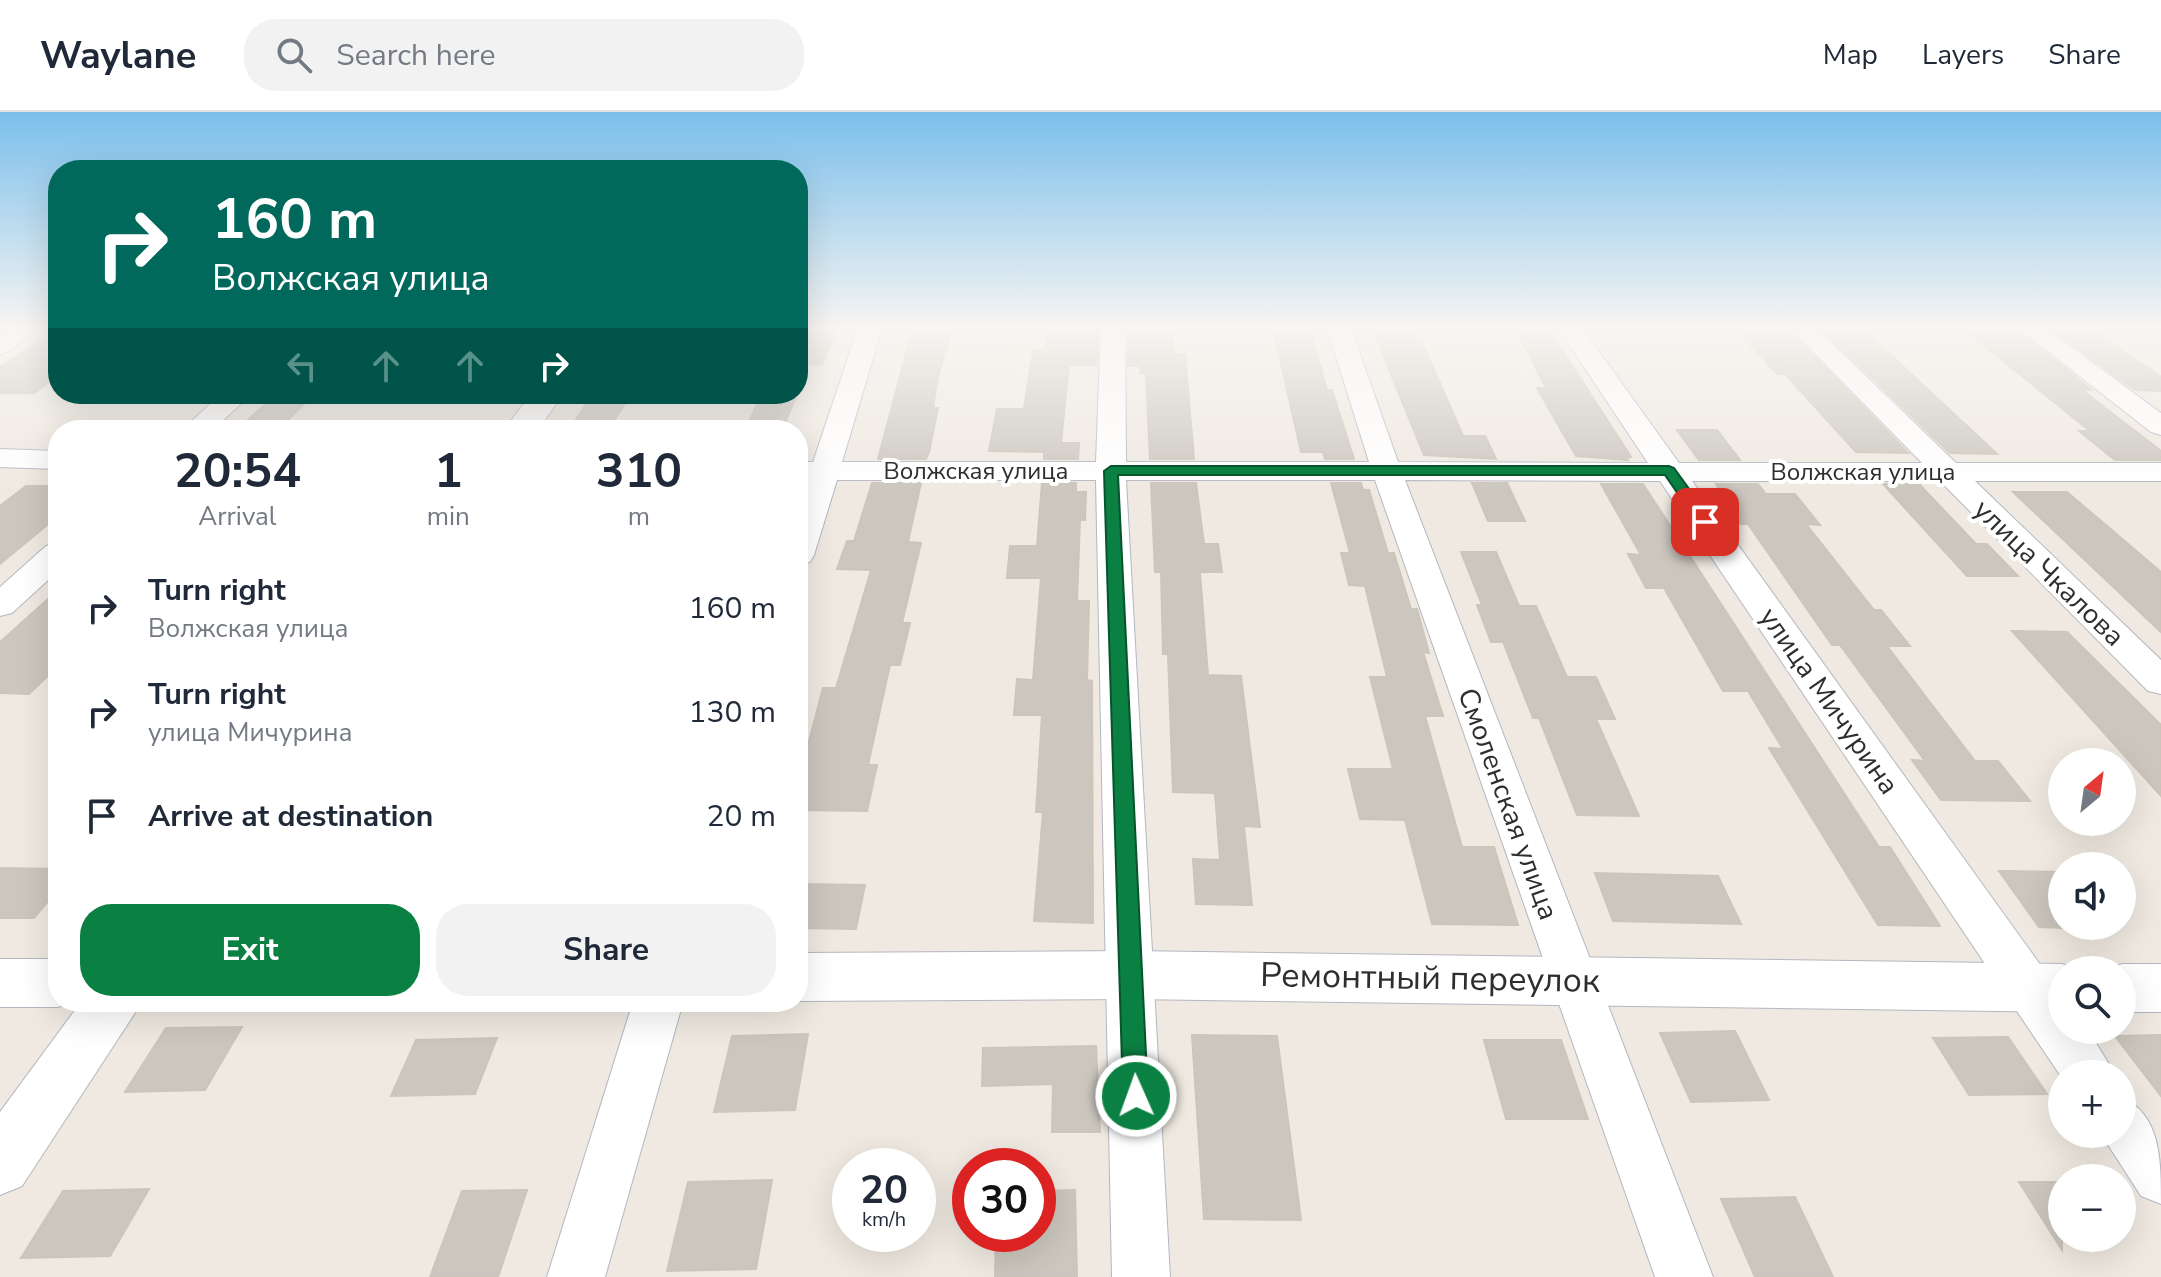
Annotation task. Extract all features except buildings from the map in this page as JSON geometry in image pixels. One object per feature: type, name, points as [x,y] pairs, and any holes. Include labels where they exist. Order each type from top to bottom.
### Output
[{"type":"main road","name":"Ремонтный переулок","points":[[808,977],[1132,975],[2045,988]]},
{"type":"main road","points":[[0,983],[48,983]]},
{"type":"main road","points":[[2136,988],[2161,988]]},
{"type":"main road","points":[[0,1164],[107,1012]]},
{"type":"street","points":[[811,471],[848,382]]},
{"type":"street","points":[[1112,382],[1111,471],[1141,1277]]},
{"type":"street","name":"Смоленская улица","points":[[1357,382],[1571,979],[1684,1277]]},
{"type":"street","name":"улица Мичурина","points":[[1608,382],[2045,988],[2082,1060]]},
{"type":"street","name":"улица Чкалова","points":[[1856,382],[2161,682]]},
{"type":"street","points":[[2103,382],[2161,426]]},
{"type":"street","points":[[207,420],[226,404]]},
{"type":"street","points":[[0,458],[48,460]]},
{"type":"street","name":"Волжская улица","points":[[811,471],[2161,472]]},
{"type":"street","points":[[0,605],[48,562]]},
{"type":"street","points":[[576,1277],[655,1012]]},
{"type":"street","points":[[2136,1142],[2161,1177]]},
{"type":"route","points":[[1136,1096],[1111,471],[1669,471],[1705,522]]}]
